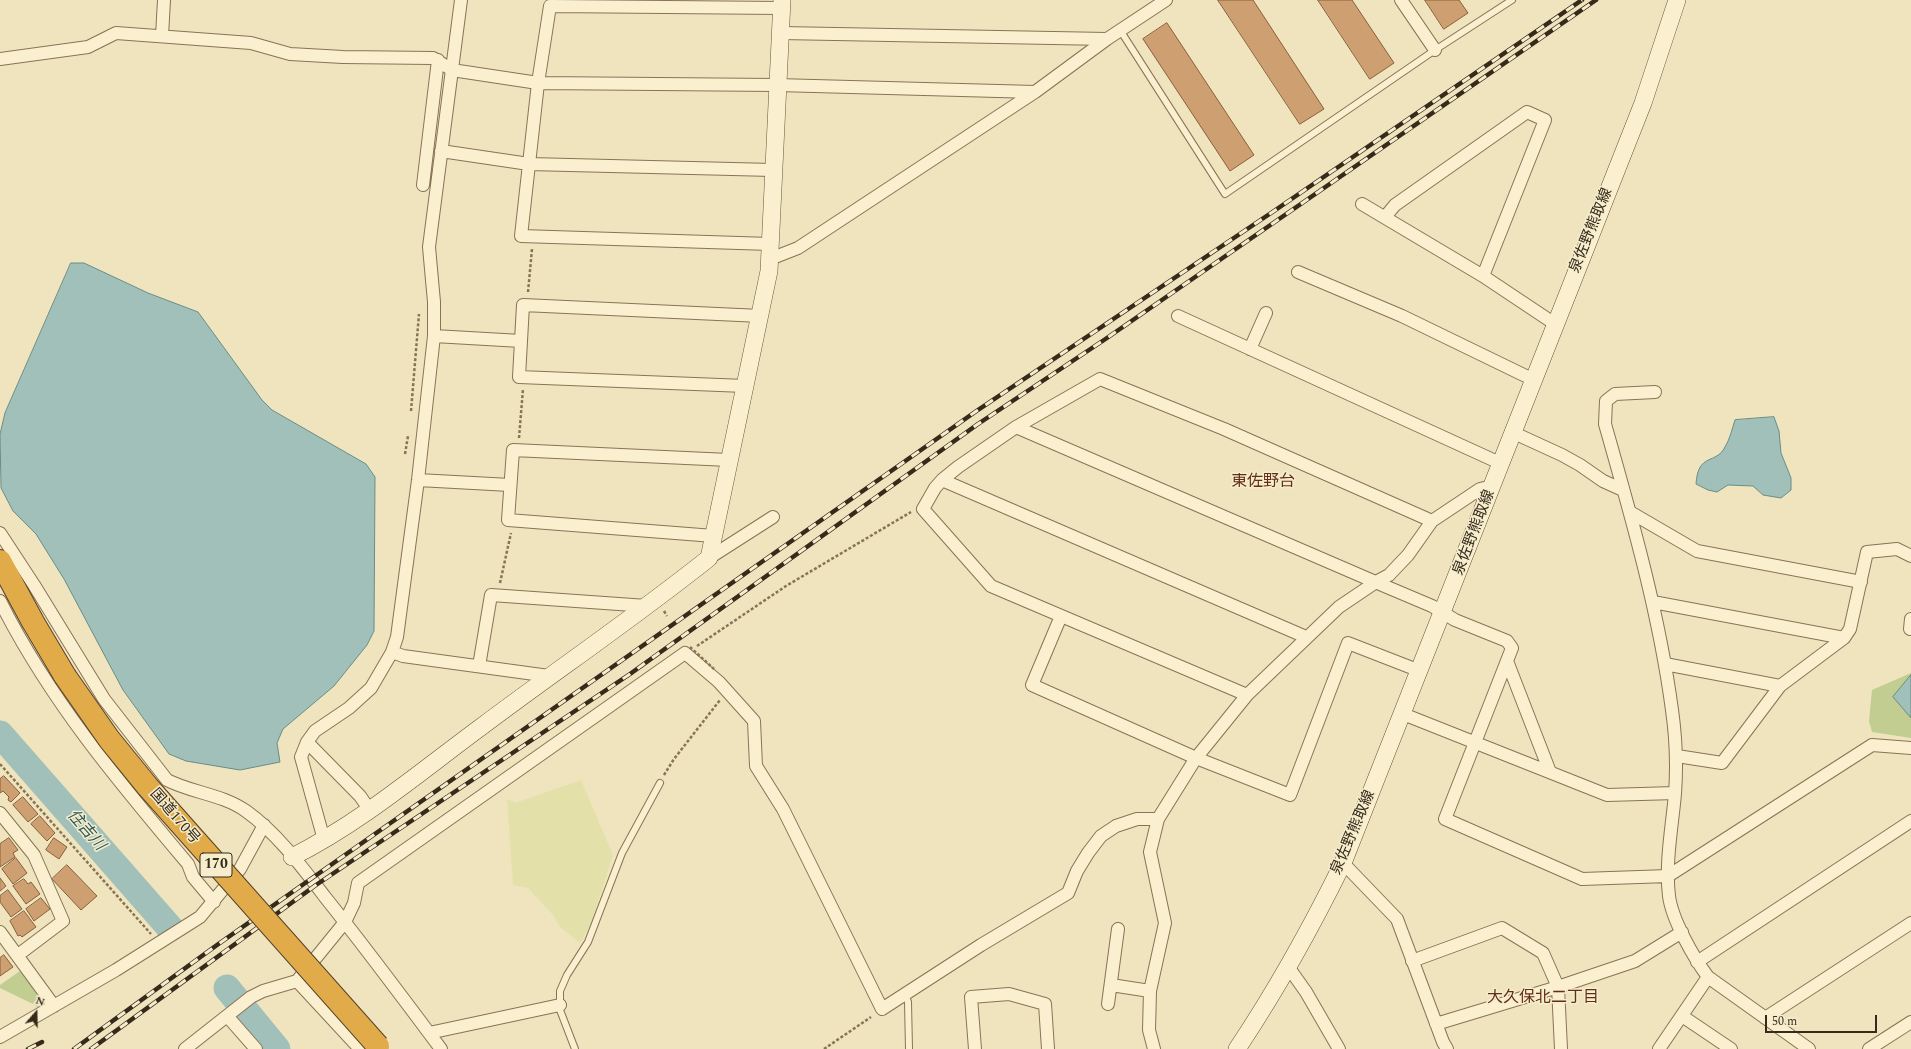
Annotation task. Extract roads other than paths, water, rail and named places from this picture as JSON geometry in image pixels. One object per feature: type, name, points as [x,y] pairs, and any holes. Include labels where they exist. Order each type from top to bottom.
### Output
[{"type":"highway","name":"国道170号","points":[[0,561],[33,622],[66,676],[109,739],[148,787],[373,1048]]},
{"type":"main road","name":"泉佐野熊取線","points":[[1237,1049],[1268,1004],[1289,968],[1343,863],[1502,464],[1555,324],[1643,103],[1677,0]]},
{"type":"main road","points":[[292,857],[324,840],[369,809],[549,676],[647,606],[709,558],[767,283],[770,251],[782,4]]},
{"type":"street","points":[[162,36],[164,0]]},
{"type":"street","points":[[324,840],[301,757],[307,742],[315,730],[349,708],[371,688],[392,652],[397,637],[418,480],[434,336],[434,302],[429,246],[461,0]]},
{"type":"street","points":[[782,4],[550,6],[538,83],[520,236],[770,251],[798,248],[1035,92],[1107,39],[1166,0]]},
{"type":"street","points":[[1401,0],[1435,50]]},
{"type":"street","points":[[0,59],[88,47],[116,33],[251,43],[290,54],[343,57],[433,58],[452,70],[538,83],[777,85],[1035,92]]},
{"type":"street","points":[[781,33],[1107,39]]},
{"type":"street","points":[[423,185],[438,60]]},
{"type":"street","points":[[1385,218],[1395,205],[1527,112],[1545,120],[1483,276]]},
{"type":"street","points":[[441,151],[529,164],[773,170]]},
{"type":"street","points":[[1362,204],[1483,276],[1555,324]]},
{"type":"street","points":[[1298,272],[1402,316],[1534,380]]},
{"type":"street","points":[[745,386],[519,377],[523,305],[761,316]]},
{"type":"street","points":[[1250,349],[1266,313]]},
{"type":"street","points":[[1178,316],[1502,464]]},
{"type":"street","points":[[434,336],[521,342]]},
{"type":"street","points":[[1247,695],[991,586],[923,509],[935,488],[958,467],[1016,428],[1100,379],[1224,429],[1432,521]]},
{"type":"street","points":[[1655,392],[1615,394],[1606,401],[1605,424],[1630,512],[1653,602],[1673,712],[1677,756],[1668,876],[1669,898],[1682,932],[1697,962],[1708,978],[1809,1049]]},
{"type":"street","points":[[1016,428],[1432,606],[1455,620],[1507,641],[1512,648],[1445,819],[1582,879],[1668,876],[1872,745],[1911,748]]},
{"type":"street","points":[[1514,433],[1568,458],[1603,481],[1623,490]]},
{"type":"street","points":[[714,536],[508,520],[513,450],[729,460]]},
{"type":"street","points":[[418,480],[510,485]]},
{"type":"street","points":[[942,480],[1306,637]]},
{"type":"street","points":[[1154,1049],[1148,1030],[1150,991],[1165,923],[1150,852],[1158,819],[1196,758],[1247,695],[1339,607],[1389,575],[1408,555],[1432,521],[1480,489],[1493,486]]},
{"type":"street","points":[[1630,512],[1697,551],[1860,582]]},
{"type":"street","points":[[709,558],[773,517]]},
{"type":"street","points":[[0,533],[34,585],[104,699],[167,780],[220,798],[245,810],[264,825],[292,857],[344,922],[441,1049]]},
{"type":"street","points":[[1677,756],[1722,763],[1780,686],[1844,638],[1850,629],[1868,552],[1897,549],[1911,556]]},
{"type":"street","points":[[479,666],[491,595],[647,606]]},
{"type":"street","points":[[0,601],[39,670],[78,729],[109,770],[188,864],[193,877],[214,902]]},
{"type":"street","points":[[1653,602],[1844,638]]},
{"type":"street","points":[[1061,616],[1032,685],[1196,758],[1290,795],[1348,644],[1420,671]]},
{"type":"street","points":[[185,1049],[228,1017],[251,997],[262,991],[296,981],[344,922],[354,903],[358,883],[688,650],[754,721],[756,766],[783,809],[882,1009],[981,945],[1068,893],[1077,870],[1101,836],[1116,826],[1137,819],[1158,819]]},
{"type":"street","points":[[392,652],[403,656],[549,676]]},
{"type":"street","points":[[1507,661],[1550,772]]},
{"type":"street","points":[[1665,664],[1780,686]]},
{"type":"street","points":[[1403,714],[1607,795],[1675,793]]},
{"type":"street","points":[[307,742],[360,796],[369,809]]},
{"type":"street","points":[[0,813],[34,855],[63,921],[18,955]]},
{"type":"street","points":[[1697,962],[1911,822]]},
{"type":"street","points":[[0,1037],[158,944],[200,917],[214,902],[240,868],[264,825]]},
{"type":"street","points":[[1343,863],[1397,919],[1436,1024],[1447,1049]]},
{"type":"street","points":[[1765,1018],[1911,923]]},
{"type":"street","points":[[1412,960],[1502,928],[1543,953],[1558,988],[1561,1049]]},
{"type":"street","points":[[1108,1004],[1118,929]]},
{"type":"street","points":[[0,932],[54,1006]]},
{"type":"street","points":[[1436,1024],[1558,988],[1636,961],[1682,932]]},
{"type":"street","points":[[1289,968],[1306,992],[1339,1049]]},
{"type":"street","points":[[1659,1049],[1708,978]]},
{"type":"street","points":[[296,981],[373,1048]]},
{"type":"street","points":[[1110,985],[1150,991]]},
{"type":"street","points":[[975,1049],[971,997],[1009,994],[1045,1004],[1048,1049]]},
{"type":"street","points":[[429,1033],[560,1005]]},
{"type":"street","points":[[1682,1016],[1731,1049]]},
{"type":"street","points":[[228,1017],[256,1049]]},
{"type":"street","points":[[1869,1049],[1911,1022]]},
{"type":"lane","points":[[1120,30],[1225,194],[1435,50],[1512,0]]},
{"type":"lane","points":[[575,1049],[560,1010],[560,991],[566,975],[588,942],[622,853],[660,783]]},
{"type":"lane","points":[[905,994],[908,1002],[909,1049]]},
{"type":"water","points":[[71,263],[84,263],[148,293],[198,312],[262,400],[272,410],[366,464],[375,477],[374,631],[367,645],[334,686],[283,729],[277,743],[280,762],[240,770],[186,761],[169,754],[123,690],[64,579],[36,534],[13,511],[1,488],[0,434],[5,413]]},
{"type":"water","points":[[1774,417],[1779,431],[1781,453],[1791,478],[1791,490],[1781,498],[1763,495],[1753,486],[1728,485],[1717,492],[1708,490],[1696,484],[1697,474],[1700,467],[1708,460],[1717,456],[1725,447],[1730,437],[1735,420]]},
{"type":"water","points":[[1911,675],[1911,718],[1893,697]]},
{"type":"waterway","name":"住吉川","points":[[0,734],[170,928]]},
{"type":"waterway","name":"住吉川","points":[[227,988],[277,1049]]},
{"type":"railway","points":[[74,1049],[217,945],[975,412],[1274,211],[1582,0]]},
{"type":"railway","points":[[91,1049],[316,885],[630,674],[978,424],[1104,340],[1596,0]]},
{"type":"railway","points":[[28,1049],[42,1042]]},
{"type":"district","name":"東佐野台","points":[[1263,483]]},
{"type":"district","name":"大久保北二丁目","points":[[1543,999]]}]
